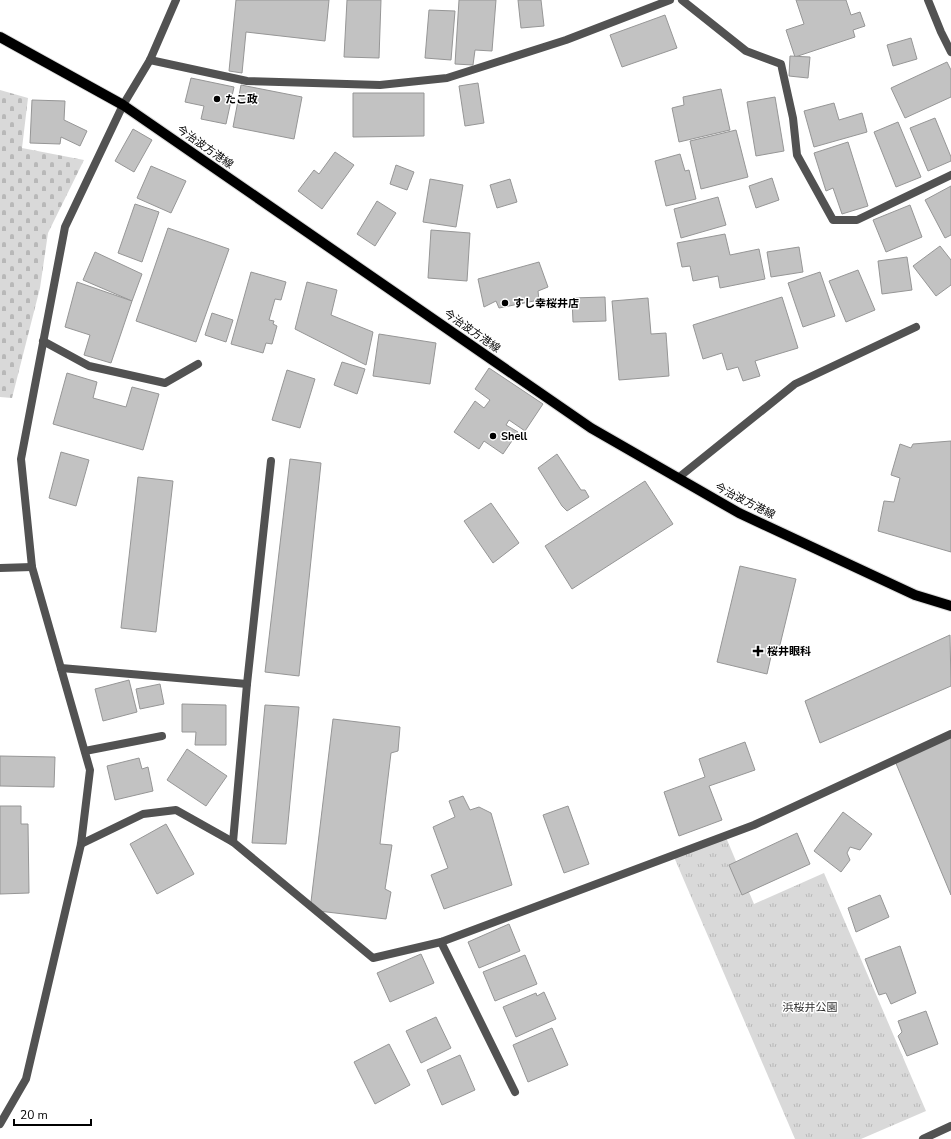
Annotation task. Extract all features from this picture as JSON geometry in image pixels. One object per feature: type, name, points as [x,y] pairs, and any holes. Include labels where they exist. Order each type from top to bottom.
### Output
[{"type":"main road","name":"今治波方港線","points":[[0,37],[123,105],[591,428],[738,513],[915,595],[951,606]]},
{"type":"street","points":[[0,1124],[26,1079],[81,844],[90,770],[32,567],[21,459],[65,227],[123,105],[150,60],[176,0]]},
{"type":"street","points":[[150,60],[247,81],[380,84],[447,78],[566,40],[670,0]]},
{"type":"street","points":[[682,0],[746,50],[781,64],[793,118],[797,155],[833,220],[857,220],[951,175]]},
{"type":"street","points":[[928,0],[951,52]]},
{"type":"street","points":[[678,478],[795,384],[916,327]]},
{"type":"street","points":[[43,341],[89,366],[165,383],[198,364]]},
{"type":"street","points":[[233,842],[247,684],[271,460]]},
{"type":"street","points":[[0,568],[32,567]]},
{"type":"street","points":[[61,668],[247,684]]},
{"type":"street","points":[[81,844],[144,814],[176,810],[233,842],[373,958],[441,942],[754,825],[951,734]]},
{"type":"street","points":[[85,751],[162,736]]},
{"type":"street","points":[[441,942],[516,1092]]},
{"type":"street","points":[[923,1139],[951,1126]]},
{"type":"green space","points":[[0,90],[28,98],[22,148],[84,160],[48,233],[40,288],[12,398],[0,397]]},
{"type":"green space","name":"浜桜井公園","points":[[725,835],[754,904],[824,873],[926,1111],[861,1139],[795,1139],[674,857]]},
{"type":"building","points":[[236,0],[329,0],[325,41],[246,32],[242,73],[229,71]]},
{"type":"building","points":[[347,0],[381,0],[379,58],[344,57]]},
{"type":"building","points":[[459,0],[496,0],[492,51],[475,50],[473,65],[455,64]]},
{"type":"building","points":[[518,0],[541,0],[544,26],[521,28]]},
{"type":"building","points":[[796,0],[846,0],[851,15],[860,12],[865,26],[853,30],[855,37],[795,57],[786,30],[804,24]]},
{"type":"building","points":[[429,10],[455,11],[451,60],[425,58]]},
{"type":"building","points":[[665,15],[677,48],[622,67],[610,35]]},
{"type":"building","points":[[911,38],[917,59],[893,66],[887,45]]},
{"type":"building","points":[[790,56],[810,57],[808,78],[789,76]]},
{"type":"building","points":[[947,62],[951,70],[951,97],[905,118],[891,88]]},
{"type":"building","points":[[191,78],[234,87],[226,124],[201,119],[204,106],[185,102]]},
{"type":"building","points":[[478,83],[484,123],[465,126],[459,86]]},
{"type":"building","points":[[241,85],[302,97],[294,139],[233,127]]},
{"type":"building","points":[[721,89],[730,130],[679,142],[672,108],[684,105],[683,97]]},
{"type":"building","points":[[353,93],[424,93],[424,136],[353,137]]},
{"type":"building","points":[[775,97],[784,151],[756,156],[747,102]]},
{"type":"building","points":[[32,100],[65,101],[64,120],[87,131],[80,146],[61,137],[60,144],[30,143]]},
{"type":"building","points":[[834,103],[839,120],[862,113],[867,132],[814,147],[804,111]]},
{"type":"building","points":[[935,118],[951,157],[951,161],[928,171],[910,128]]},
{"type":"building","points":[[898,122],[921,177],[896,187],[874,132]]},
{"type":"building","points":[[133,129],[152,140],[134,172],[115,161]]},
{"type":"building","points":[[736,130],[748,177],[701,189],[690,141]]},
{"type":"building","points":[[848,142],[868,206],[842,214],[833,188],[826,191],[814,153]]},
{"type":"building","points":[[335,152],[354,165],[322,209],[298,191],[314,170],[319,174]]},
{"type":"building","points":[[680,154],[685,171],[689,170],[696,199],[666,206],[655,161]]},
{"type":"building","points":[[396,165],[414,172],[407,190],[390,184]]},
{"type":"building","points":[[151,166],[186,181],[171,213],[137,198]]},
{"type":"building","points":[[772,178],[779,200],[756,208],[749,186]]},
{"type":"building","points":[[430,179],[463,185],[456,227],[423,222]]},
{"type":"building","points":[[510,179],[517,202],[497,208],[490,185]]},
{"type":"building","points":[[951,186],[951,235],[945,238],[925,200]]},
{"type":"building","points":[[718,197],[726,225],[681,238],[674,209]]},
{"type":"building","points":[[377,201],[396,213],[375,246],[357,234]]},
{"type":"building","points":[[135,204],[159,212],[142,262],[118,253]]},
{"type":"building","points":[[910,205],[922,237],[886,252],[873,220]]},
{"type":"building","points":[[168,228],[229,249],[196,342],[136,321]]},
{"type":"building","points":[[431,230],[470,233],[467,281],[428,278]]},
{"type":"building","points":[[725,234],[730,255],[759,249],[765,279],[720,288],[718,276],[693,281],[690,266],[682,267],[677,243]]},
{"type":"building","points":[[940,246],[951,260],[951,285],[936,296],[913,266]]},
{"type":"building","points":[[799,247],[803,272],[771,277],[767,252]]},
{"type":"building","points":[[95,252],[142,274],[132,301],[83,280]]},
{"type":"building","points":[[907,257],[912,290],[882,294],[878,261]]},
{"type":"building","points":[[539,262],[548,287],[538,291],[539,300],[499,308],[496,301],[484,307],[478,279]]},
{"type":"building","points":[[858,270],[875,310],[846,322],[829,281]]},
{"type":"building","points":[[251,272],[286,282],[281,300],[275,299],[269,320],[274,321],[273,324],[277,326],[272,344],[266,343],[263,353],[231,344]]},
{"type":"building","points":[[820,272],[835,316],[803,327],[788,283]]},
{"type":"building","points":[[77,282],[132,301],[111,363],[84,355],[90,335],[65,327]]},
{"type":"building","points":[[307,282],[337,290],[331,315],[373,332],[366,365],[295,329]]},
{"type":"building","points":[[605,297],[606,321],[573,322],[572,298]]},
{"type":"building","points":[[782,297],[798,348],[755,361],[760,376],[743,381],[738,367],[727,370],[722,353],[703,359],[693,325]]},
{"type":"building","points":[[648,298],[651,334],[666,333],[669,376],[619,380],[612,301]]},
{"type":"building","points":[[212,313],[233,320],[226,342],[205,335]]},
{"type":"building","points":[[379,334],[436,343],[430,384],[373,376]]},
{"type":"building","points":[[342,362],[365,369],[357,394],[334,385]]},
{"type":"building","points":[[489,368],[543,404],[525,431],[509,420],[506,425],[518,432],[503,454],[484,441],[479,449],[454,432],[475,401],[484,408],[490,400],[475,389]]},
{"type":"building","points":[[287,370],[315,379],[300,428],[272,420]]},
{"type":"building","points":[[67,373],[97,382],[93,398],[126,407],[132,387],[159,394],[143,450],[53,424]]},
{"type":"building","points":[[951,441],[951,552],[878,531],[884,501],[894,502],[900,478],[891,475],[900,444],[911,448],[913,444]]},
{"type":"building","points":[[61,452],[89,460],[76,506],[49,498]]},
{"type":"building","points":[[557,454],[581,490],[585,490],[589,497],[567,511],[562,506],[538,468]]},
{"type":"building","points":[[290,459],[321,463],[299,676],[265,672]]},
{"type":"building","points":[[138,477],[173,481],[156,632],[121,628]]},
{"type":"building","points":[[645,481],[673,524],[572,589],[545,546]]},
{"type":"building","points":[[491,503],[519,543],[493,563],[464,521]]},
{"type":"building","points":[[740,566],[796,579],[778,653],[772,652],[767,674],[717,662]]},
{"type":"building","points":[[950,635],[951,686],[820,743],[805,701]]},
{"type":"building","points":[[129,680],[137,712],[103,721],[95,689]]},
{"type":"building","points":[[160,684],[164,704],[140,709],[136,689]]},
{"type":"building","points":[[182,704],[226,705],[226,745],[195,745],[196,732],[182,732]]},
{"type":"building","points":[[265,705],[299,707],[286,844],[252,843]]},
{"type":"building","points":[[333,719],[400,727],[398,751],[391,753],[380,844],[392,845],[385,889],[391,892],[386,919],[310,910]]},
{"type":"building","points":[[951,737],[951,895],[895,761]]},
{"type":"building","points":[[745,742],[755,770],[709,786],[722,820],[679,836],[664,792],[705,777],[699,759]]},
{"type":"building","points":[[187,749],[227,776],[206,806],[167,780]]},
{"type":"building","points":[[0,756],[55,757],[54,787],[0,786]]},
{"type":"building","points":[[139,758],[142,769],[148,767],[153,791],[115,800],[107,766]]},
{"type":"building","points":[[463,796],[470,810],[479,807],[491,813],[512,885],[444,909],[431,875],[448,868],[433,827],[455,817],[449,801]]},
{"type":"building","points":[[0,806],[21,806],[21,824],[28,824],[29,893],[0,894]]},
{"type":"building","points":[[568,806],[589,864],[564,873],[543,815]]},
{"type":"building","points":[[843,812],[872,834],[860,850],[850,847],[847,853],[850,860],[841,872],[814,851]]},
{"type":"building","points":[[166,824],[194,874],[157,894],[130,844]]},
{"type":"building","points":[[797,833],[810,864],[742,895],[729,865]]},
{"type":"building","points":[[880,895],[889,917],[856,932],[848,908]]},
{"type":"building","points":[[509,924],[520,951],[479,968],[468,942]]},
{"type":"building","points":[[900,946],[916,993],[891,1004],[886,993],[879,995],[865,959]]},
{"type":"building","points":[[421,954],[434,983],[390,1002],[377,973]]},
{"type":"building","points":[[525,955],[537,984],[495,1001],[483,972]]},
{"type":"building","points":[[544,992],[556,1019],[516,1037],[503,1007],[536,993],[537,996]]},
{"type":"building","points":[[926,1011],[938,1044],[907,1056],[898,1036],[902,1032],[898,1021]]},
{"type":"building","points":[[436,1017],[451,1048],[421,1063],[406,1031]]},
{"type":"building","points":[[552,1028],[568,1065],[528,1082],[513,1045]]},
{"type":"building","points":[[389,1044],[410,1085],[375,1104],[354,1062]]},
{"type":"building","points":[[460,1055],[475,1090],[442,1105],[427,1070]]},
{"type":"place","name":"たこ政","points":[[217,99]]},
{"type":"place","name":"すし幸桜井店","points":[[505,303]]},
{"type":"place","name":"Shell","points":[[493,436]]},
{"type":"place","name":"桜井眼科","points":[[758,651]]}]
